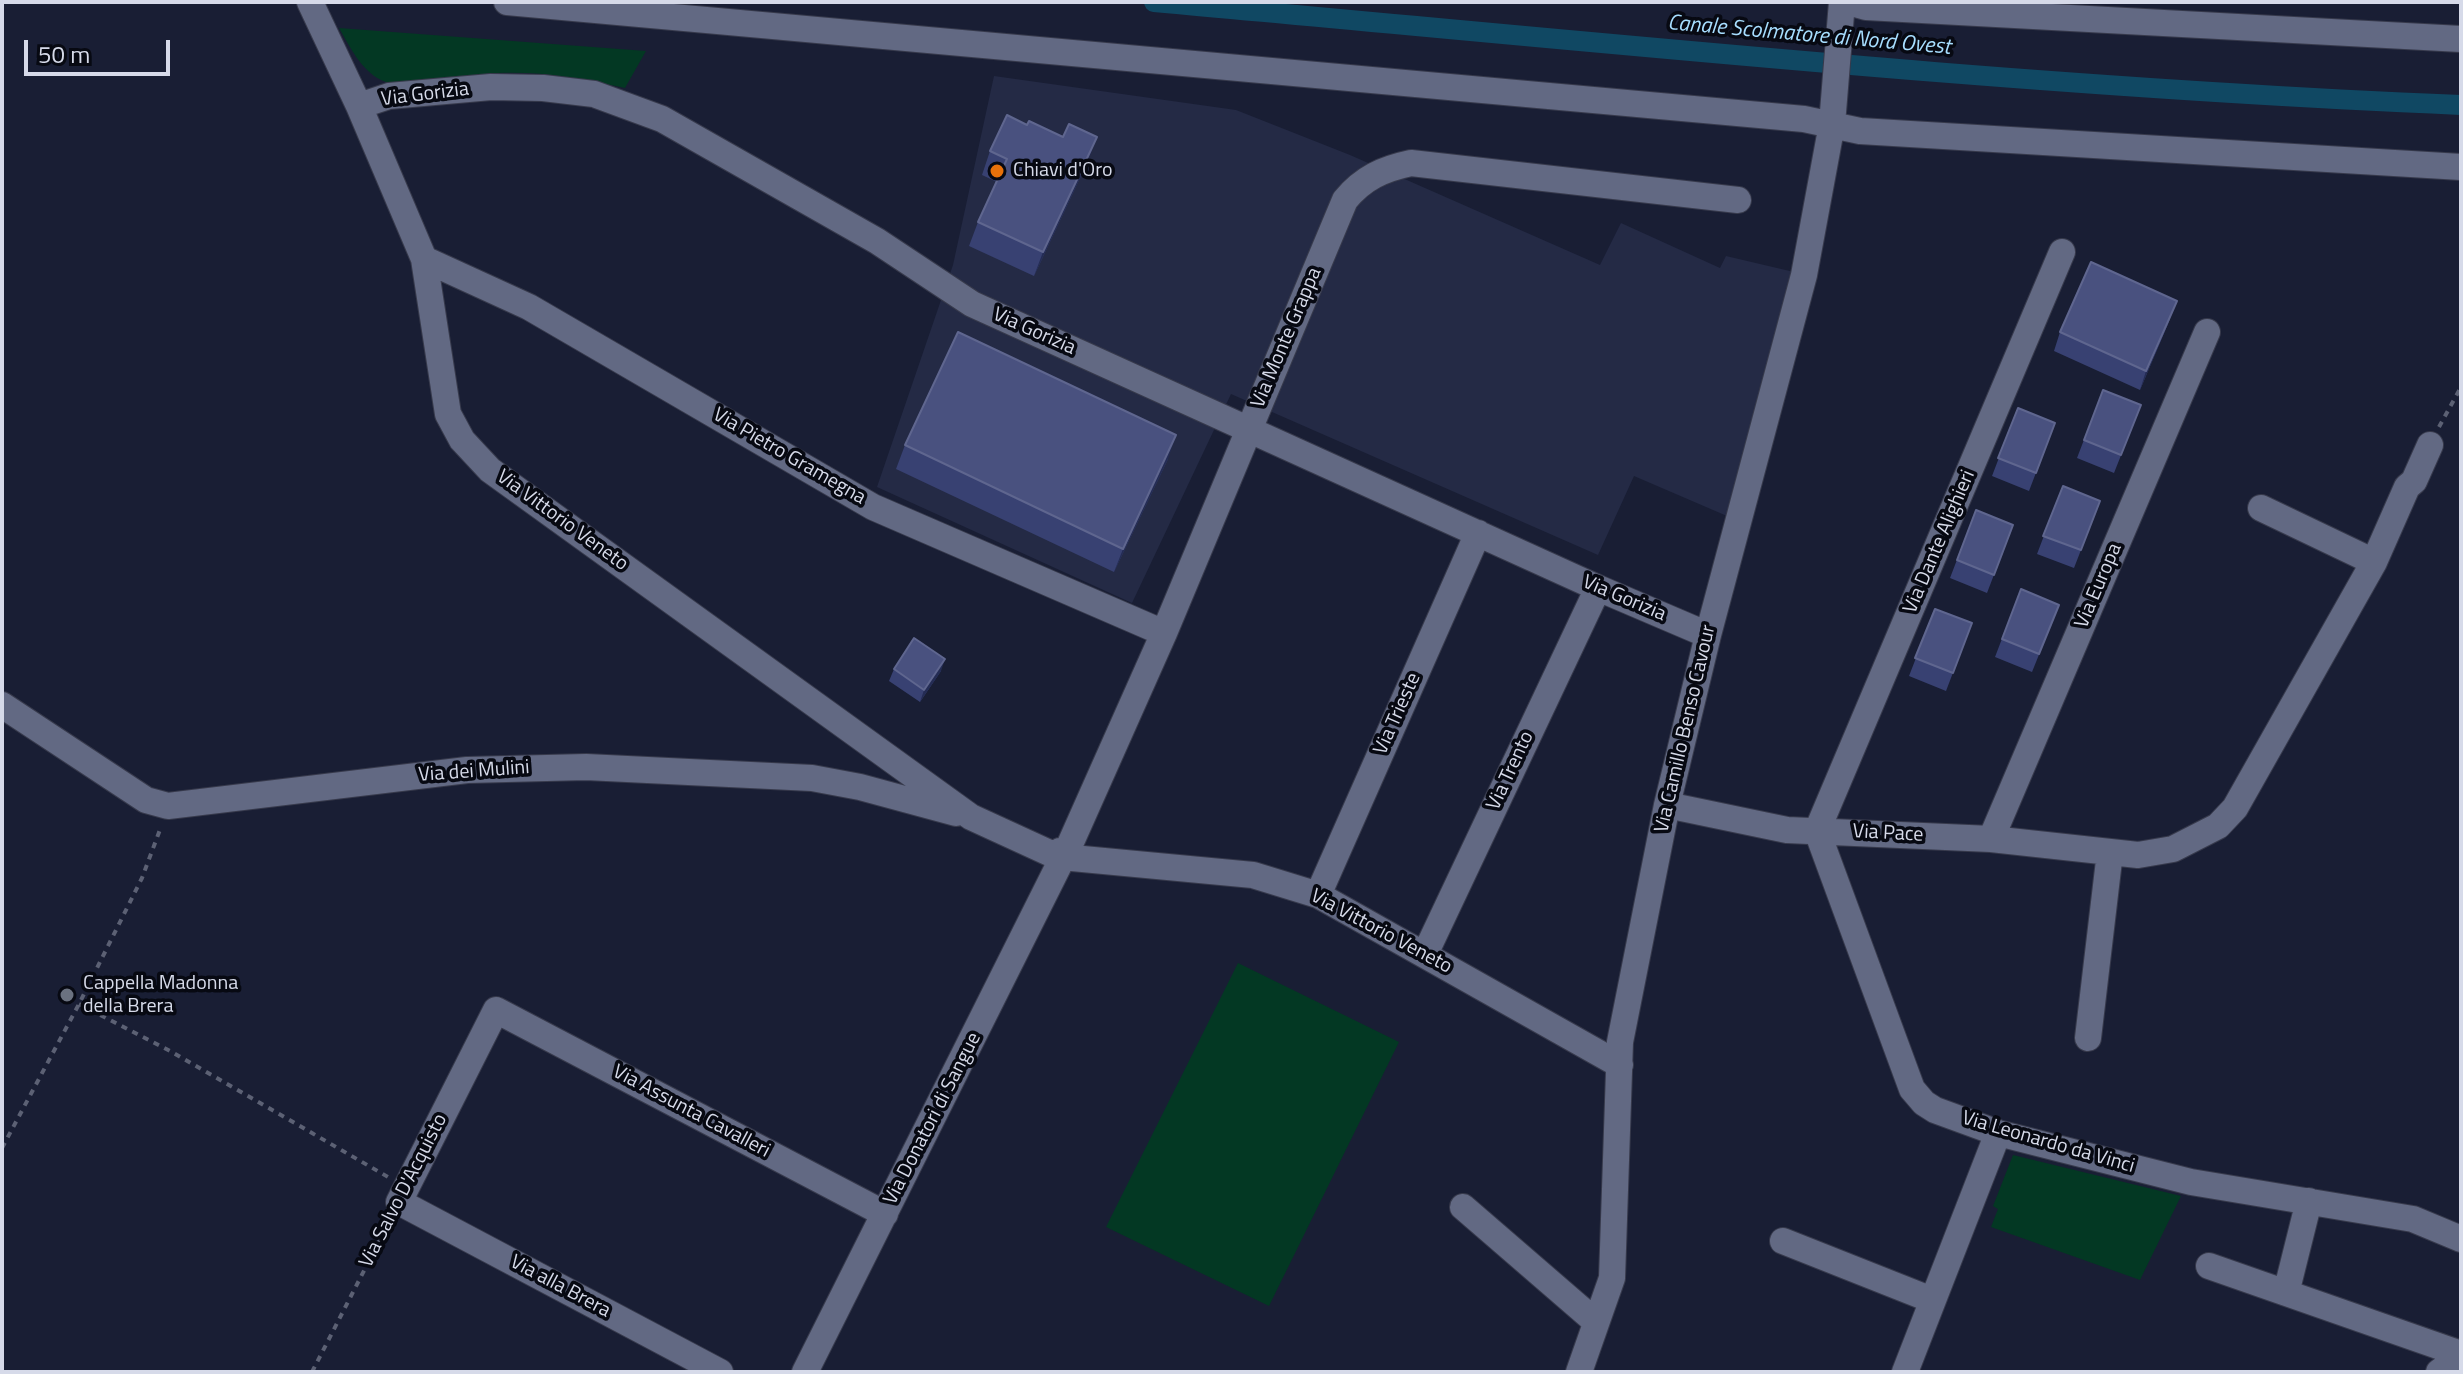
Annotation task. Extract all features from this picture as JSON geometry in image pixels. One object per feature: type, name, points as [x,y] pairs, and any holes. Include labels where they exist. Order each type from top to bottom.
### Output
[{"type":"street","name":"Via Vittorio Veneto","points":[[310,2],[359,106],[424,259],[448,414],[462,440],[490,470],[971,817],[1063,858],[1253,875],[1318,895],[1620,1065]]},
{"type":"street","points":[[507,2],[1831,125],[1860,131],[2461,167]]},
{"type":"street","points":[[1844,6],[2461,39]]},
{"type":"street","name":"Via Camillo Benso Cavour","points":[[1579,1372],[1612,1278],[1620,1042],[1667,805],[1708,635],[1804,275],[1831,125],[1844,6]]},
{"type":"street","name":"Via Gorizia","points":[[359,106],[389,96],[491,87],[543,88],[594,94],[662,119],[877,241],[972,304],[1708,635]]},
{"type":"street","name":"Via Monte Grappa","points":[[1063,858],[1164,633],[1345,200],[1357,185],[1371,175],[1411,163],[1738,200]]},
{"type":"street","name":"Via Dante Alighieri","points":[[1817,831],[2062,252]]},
{"type":"street","name":"Via Pietro Gramegna","points":[[424,259],[529,307],[873,507],[1164,633]]},
{"type":"street","name":"Via Europa","points":[[1991,839],[2207,332]]},
{"type":"street","name":"Via Pace","points":[[1667,805],[1787,830],[1991,839],[2138,855],[2173,849],[2218,826],[2235,808],[2374,562],[2407,487],[2414,481],[2430,445]]},
{"type":"street","points":[[2261,508],[2374,562]]},
{"type":"street","name":"Via Trieste","points":[[1318,895],[1478,533]]},
{"type":"street","name":"Via Trento","points":[[1425,954],[1598,588]]},
{"type":"street","name":"Via dei Mulini","points":[[2,705],[146,800],[168,806],[467,770],[586,767],[812,778],[860,787],[971,817]]},
{"type":"street","name":"Via Leonardo da Vinci","points":[[1817,831],[1912,1089],[1935,1110],[1998,1133],[2191,1182],[2413,1219],[2461,1239]]},
{"type":"street","points":[[2088,1038],[2110,852]]},
{"type":"street","name":"Via Donatori di Sangue","points":[[805,1372],[1063,858]]},
{"type":"street","name":"Via Assunta Cavalleri","points":[[496,1010],[885,1214]]},
{"type":"street","name":"Via Salvo D'Acquisto","points":[[403,1195],[496,1010]]},
{"type":"street","points":[[1905,1372],[1998,1133]]},
{"type":"street","name":"Via alla Brera","points":[[403,1195],[720,1372]]},
{"type":"street","points":[[2286,1293],[2309,1201]]},
{"type":"street","points":[[1463,1207],[1596,1322]]},
{"type":"street","points":[[1783,1241],[1932,1300]]},
{"type":"street","points":[[2209,1266],[2461,1355]]},
{"type":"street","points":[[2439,1372],[2461,1355]]},
{"type":"path","points":[[2430,445],[2461,387]]},
{"type":"path","points":[[2,1148],[142,878],[168,806]]},
{"type":"path","points":[[79,1004],[170,1051],[403,1195]]},
{"type":"path","name":"Via Salvo D'Acquisto","points":[[312,1372],[403,1195]]},
{"type":"shaded area","points":[[994,76],[1236,110],[1350,155],[1600,265],[1621,223],[1720,268],[1726,256],[1794,272],[1727,516],[1634,476],[1598,555],[1231,394],[1132,603],[877,487],[953,265]]},
{"type":"green space","points":[[339,28],[646,51],[625,88],[558,76],[516,73],[397,84],[374,76],[357,57]]},
{"type":"green space","points":[[1238,963],[1399,1042],[1269,1306],[1106,1227]]},
{"type":"green space","points":[[2013,1155],[2181,1196],[2140,1280],[1991,1227],[1998,1209],[1993,1206]]},
{"type":"building","points":[[1007,115],[1027,125],[1029,121],[1063,137],[1069,124],[1097,137],[1043,252],[978,222],[1007,159],[990,151]]},
{"type":"building","points":[[2091,262],[2177,301],[2146,371],[2060,332]]},
{"type":"building","points":[[958,332],[1176,435],[1123,549],[905,445]]},
{"type":"building","points":[[2103,390],[2141,405],[2121,455],[2084,440]]},
{"type":"building","points":[[2018,408],[2055,423],[2036,473],[1998,458]]},
{"type":"building","points":[[2063,486],[2100,501],[2081,550],[2043,536]]},
{"type":"building","points":[[1976,510],[2013,525],[1994,575],[1957,560]]},
{"type":"building","points":[[2021,589],[2059,605],[2039,654],[2002,639]]},
{"type":"building","points":[[1935,609],[1972,623],[1953,673],[1915,658]]},
{"type":"building","points":[[914,638],[945,659],[924,690],[894,669]]},
{"type":"waterway","name":"Canale Scolmatore di Nord Ovest","points":[[1154,2],[1970,75],[2461,105]]},
{"type":"place","name":"Chiavi d'Oro","points":[[997,171]]},
{"type":"place","name":"Cappella Madonna della Brera","points":[[67,995]]}]
